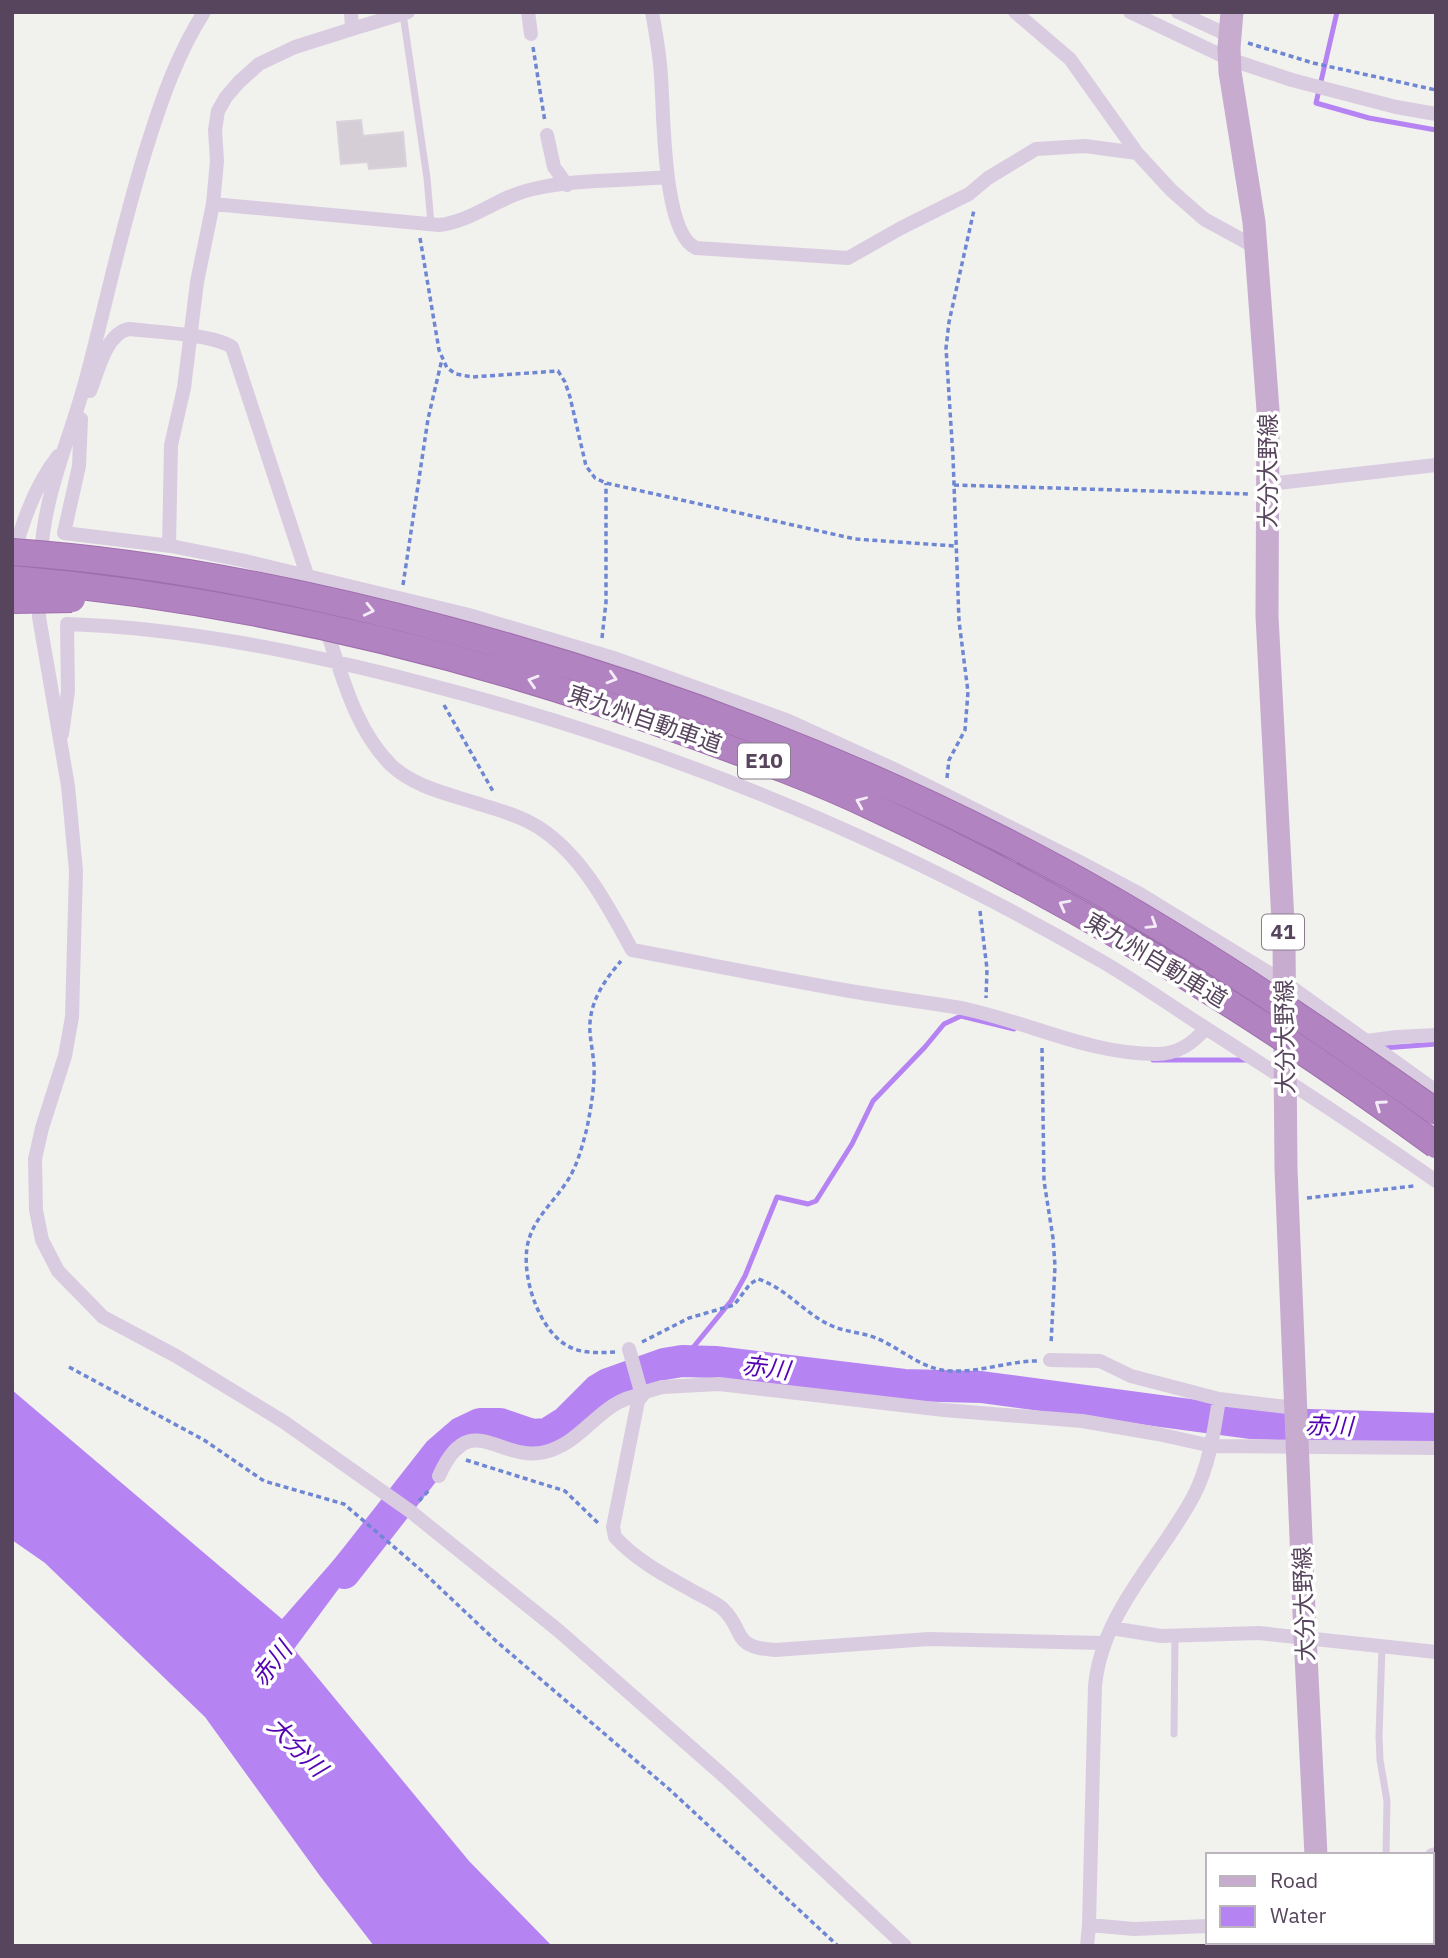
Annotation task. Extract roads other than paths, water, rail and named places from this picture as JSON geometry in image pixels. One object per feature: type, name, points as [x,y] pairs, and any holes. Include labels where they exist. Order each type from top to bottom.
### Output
[{"type":"highway","points":[[12,538],[163,559],[312,586]]},
{"type":"highway","name":"東九州自動車道","points":[[12,552],[312,586],[629,684],[741,724],[856,772],[1001,839],[1148,921],[1319,1030],[1436,1112]]},
{"type":"highway","name":"東九州自動車道","points":[[12,579],[175,598],[312,623],[510,674],[620,709],[751,756],[873,807],[982,861],[1074,911],[1202,985],[1436,1145]]},
{"type":"highway","points":[[12,600],[175,598]]},
{"type":"main road","name":"大分大野線","points":[[1232,12],[1230,47],[1257,248],[1266,377],[1269,489],[1267,616],[1284,982],[1287,1202],[1316,1853]]},
{"type":"street","points":[[204,12],[170,79],[135,181],[78,417],[79,466],[64,533],[169,546],[312,586],[401,598],[599,653],[692,684],[789,722],[943,793],[1140,894],[1284,982],[1436,1091]]},
{"type":"street","points":[[351,12],[352,29]]},
{"type":"street","points":[[528,12],[531,34]]},
{"type":"street","points":[[652,12],[662,79],[667,177],[681,230],[690,245],[696,248],[841,259],[852,257],[901,228],[969,194],[991,175],[1043,147],[1085,146],[1137,153]]},
{"type":"street","points":[[1015,12],[1070,59],[1137,153],[1171,190],[1199,215],[1225,233],[1257,248]]},
{"type":"street","points":[[1130,12],[1230,47],[1314,86],[1396,107],[1436,114]]},
{"type":"street","points":[[1178,12],[1230,47]]},
{"type":"street","points":[[169,546],[171,445],[184,388],[197,282],[213,204],[216,120],[226,97],[249,73],[272,57],[319,38],[406,13]]},
{"type":"street","points":[[547,135],[554,167],[567,185]]},
{"type":"street","points":[[213,204],[424,225],[466,219],[497,201],[524,191],[667,177]]},
{"type":"street","points":[[905,1946],[717,1769],[559,1631],[410,1511],[274,1416],[176,1356],[103,1317],[58,1270],[42,1240],[36,1210],[35,1159],[65,1056],[72,1017],[76,871],[68,786],[39,617],[42,542],[47,506],[64,449],[111,342],[118,333],[129,329],[225,343],[234,350],[360,723],[393,767],[424,785],[538,827],[569,855],[601,896],[632,950],[856,992],[961,1008],[1099,1047],[1156,1054],[1171,1053],[1185,1047],[1206,1028]]},
{"type":"street","points":[[12,563],[21,531],[45,473],[64,449]]},
{"type":"street","points":[[1269,489],[1436,466]]},
{"type":"street","points":[[60,748],[68,691],[66,624],[118,626],[233,642],[338,663],[468,695],[578,728],[663,756],[863,838],[1041,927],[1106,964],[1285,1078],[1436,1181]]},
{"type":"street","points":[[1366,1041],[1436,1035]]},
{"type":"street","points":[[629,1349],[642,1395],[632,1424],[613,1527],[618,1540],[657,1571],[722,1608],[741,1638],[760,1648],[787,1650],[940,1639],[1103,1643]]},
{"type":"street","points":[[1050,1360],[1100,1361],[1131,1376],[1219,1399],[1243,1404],[1296,1408]]},
{"type":"street","points":[[439,1476],[449,1455],[459,1446],[479,1440],[528,1453],[552,1450],[574,1438],[617,1401],[629,1396],[642,1395],[662,1387],[719,1384],[944,1410],[1082,1421],[1212,1446],[1436,1448]]},
{"type":"street","points":[[1087,1946],[1095,1686],[1103,1643],[1146,1566],[1192,1499],[1212,1446],[1219,1399]]},
{"type":"street","points":[[1111,1628],[1142,1634],[1175,1636],[1239,1633],[1305,1636],[1436,1652]]},
{"type":"street","points":[[1089,1925],[1135,1929],[1206,1926]]},
{"type":"lane","points":[[406,13],[427,178],[424,225]]},
{"type":"lane","points":[[1174,1734],[1175,1636]]},
{"type":"lane","points":[[1382,1646],[1379,1736],[1388,1820],[1386,1853]]},
{"type":"water","name":"大分川","points":[[12,1390],[282,1619],[360,1530],[374,1541],[294,1649],[469,1861],[552,1946],[374,1946],[205,1717],[45,1563],[12,1540]]},
{"type":"waterway","points":[[1337,12],[1316,103],[1369,118],[1436,130]]},
{"type":"waterway","points":[[682,1361],[731,1301],[745,1276],[777,1197],[808,1204],[816,1201],[852,1144],[873,1101],[944,1024],[961,1016],[1014,1029]]},
{"type":"waterway","points":[[1383,1048],[1436,1044]]},
{"type":"waterway","points":[[1153,1060],[1248,1060]]},
{"type":"waterway","name":"赤川","points":[[344,1573],[439,1452],[461,1433],[480,1424],[500,1424],[532,1435],[547,1434],[566,1422],[598,1390],[608,1384],[664,1364],[682,1361],[715,1362],[904,1385],[981,1387],[1250,1423],[1436,1429]]}]
